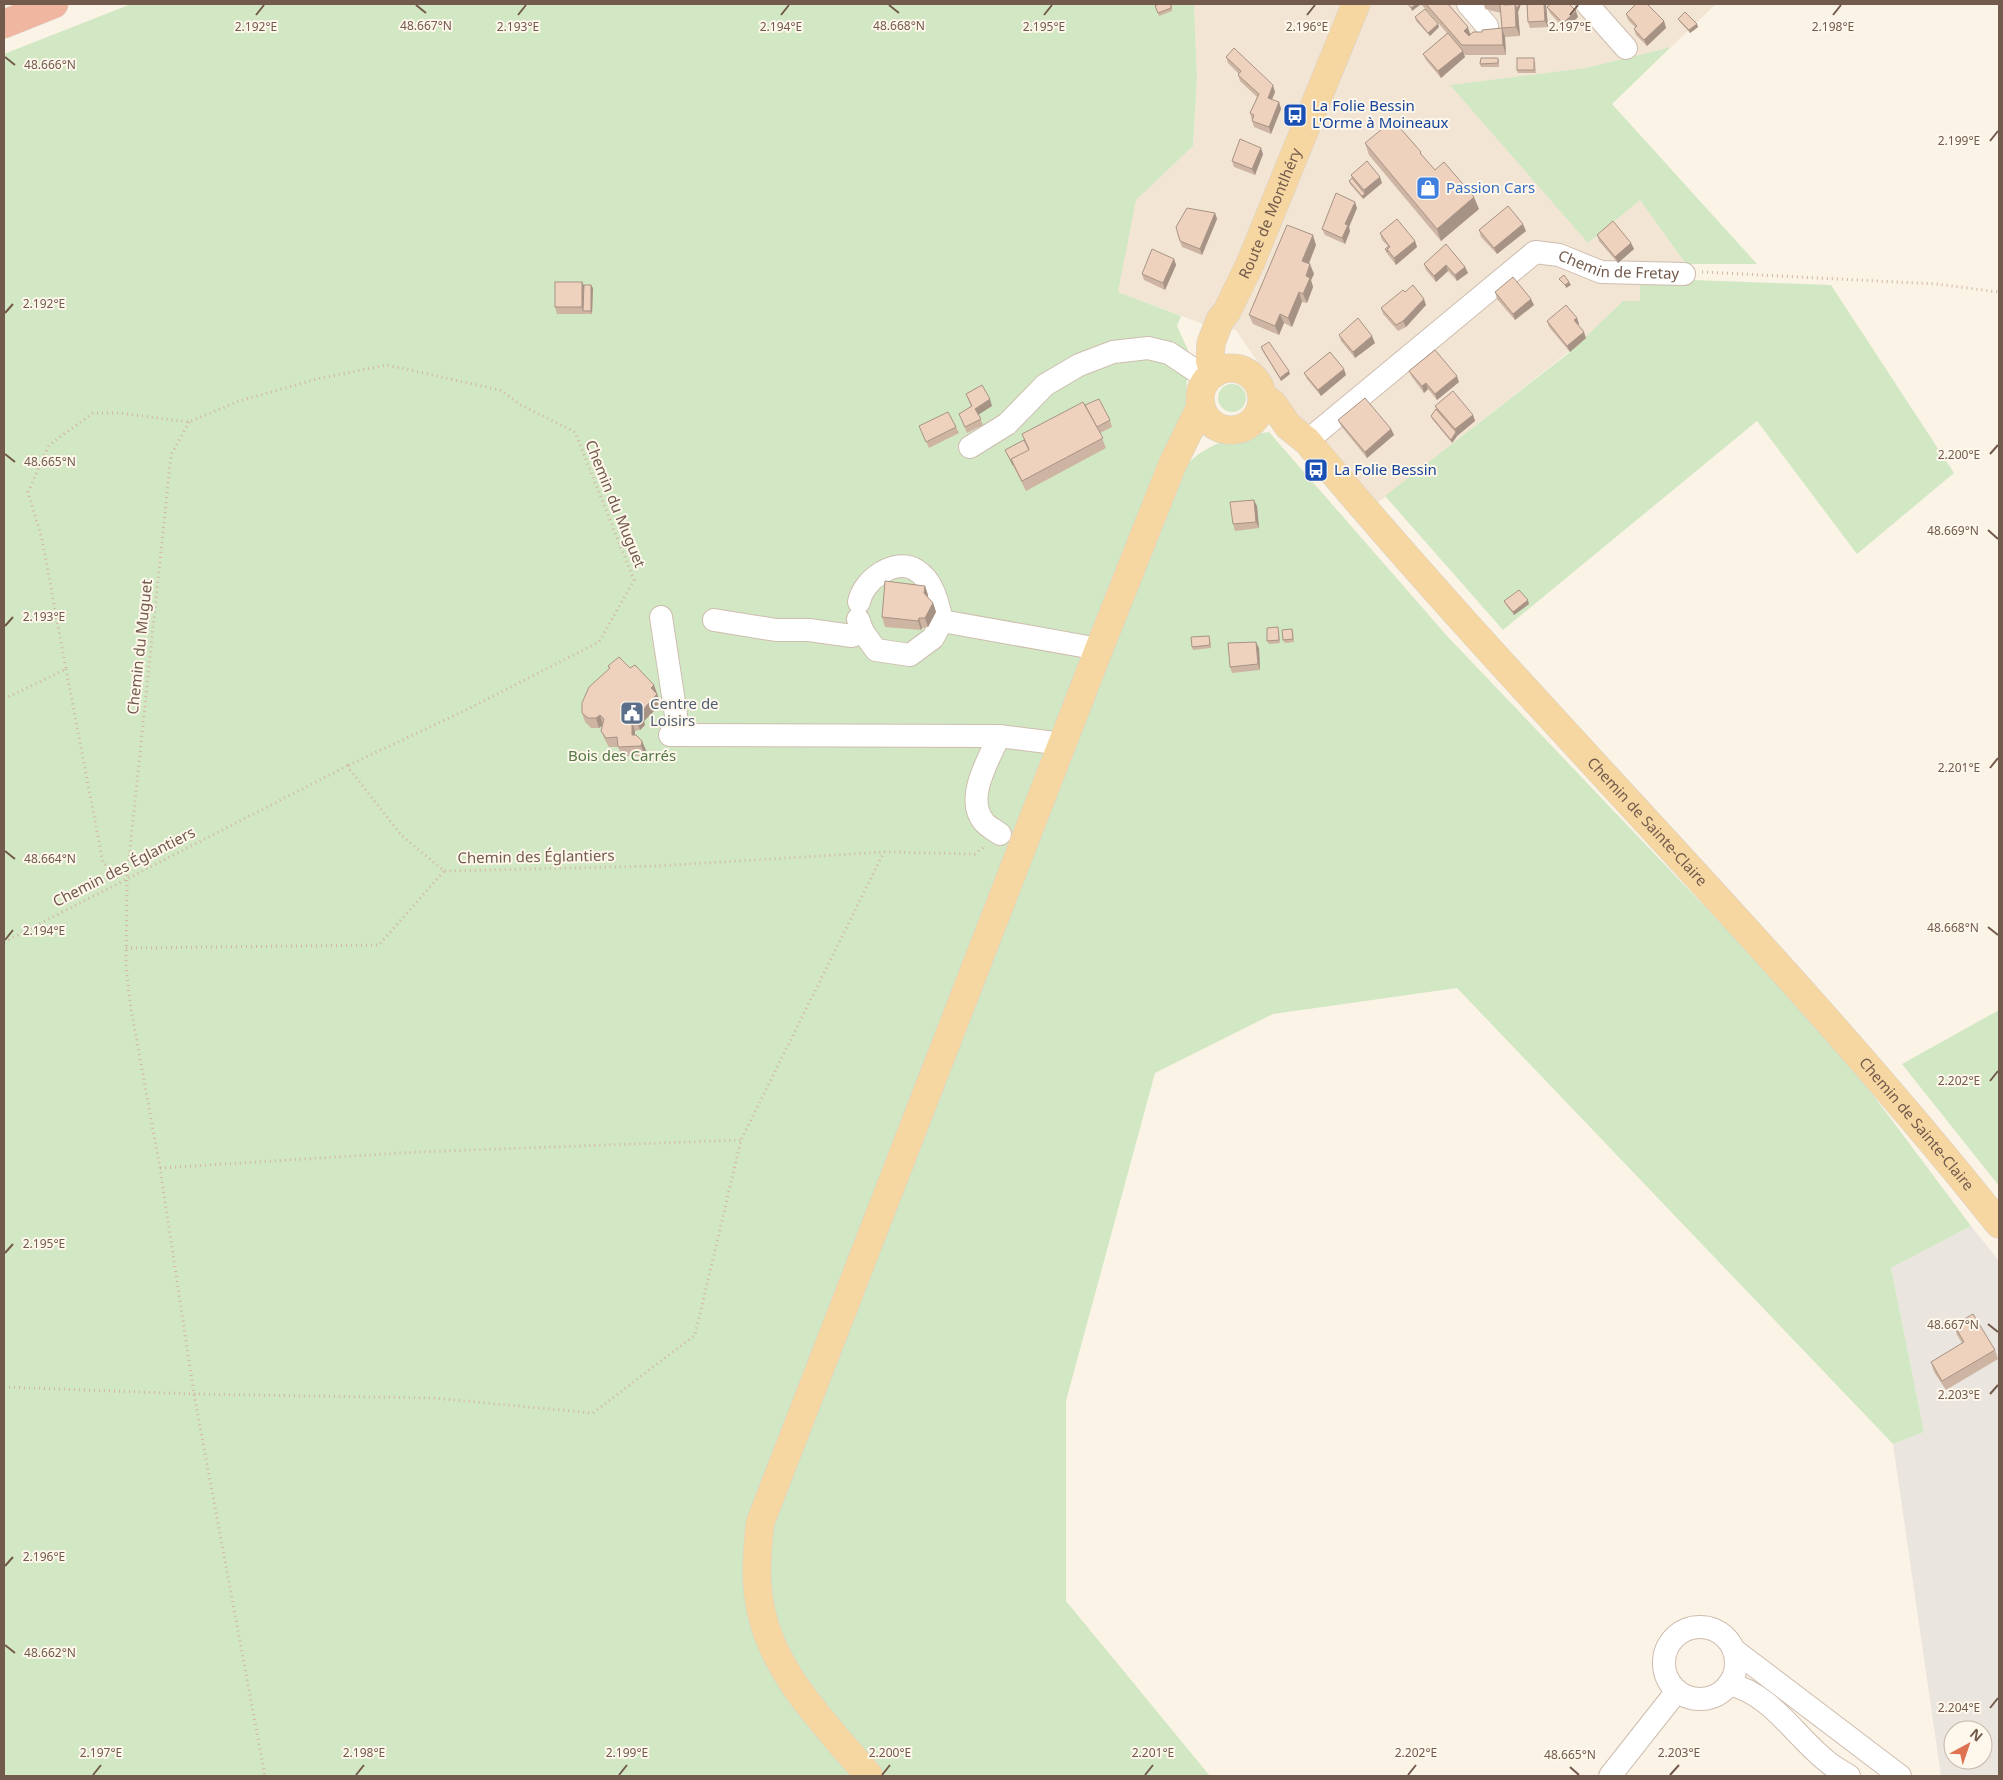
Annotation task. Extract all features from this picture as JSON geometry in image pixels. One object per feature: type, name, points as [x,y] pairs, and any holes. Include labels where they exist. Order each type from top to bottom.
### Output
[{"type":"highway","points":[[4,24],[54,4]]},
{"type":"main road","name":"Route de Montlhéry","points":[[1219,373],[1210,361],[1211,343],[1220,320],[1227,311],[1250,264],[1281,192],[1356,4]]},
{"type":"main road","points":[[1173,463],[1209,435],[1237,428],[1259,413],[1262,396],[1255,380],[1249,374],[1219,373],[1200,397],[1201,406],[1210,422],[1237,428],[1297,433]]},
{"type":"main road","name":"Chemin de Sainte-Claire","points":[[1262,396],[1273,404],[1420,573],[1807,997],[1953,1166],[1999,1224]]},
{"type":"main road","points":[[869,1776],[816,1713],[786,1671],[769,1639],[761,1613],[756,1567],[760,1523],[1099,649],[1173,463],[1201,406]]},
{"type":"street","points":[[1468,4],[1487,26]]},
{"type":"street","points":[[1595,6],[1626,48]]},
{"type":"street","name":"Chemin de Fretay","points":[[1297,433],[1535,252],[1559,255],[1601,272],[1684,274]]},
{"type":"street","points":[[970,447],[1007,424],[1045,385],[1079,365],[1113,352],[1148,348],[1169,353],[1219,373]]},
{"type":"street","points":[[714,620],[776,630],[809,630],[852,636],[860,618],[867,586],[882,571],[906,565],[918,570],[935,593],[942,621],[933,638],[910,655],[876,650],[860,618]]},
{"type":"street","points":[[661,617],[675,735],[999,736],[1063,744]]},
{"type":"street","points":[[942,621],[1099,649]]},
{"type":"street","points":[[999,736],[983,771],[977,795],[978,812],[984,822],[1000,834]]},
{"type":"street","points":[[1695,1626],[1707,1627],[1718,1632],[1728,1640],[1734,1650],[1736,1662],[1729,1684],[1721,1692],[1711,1697],[1699,1699],[1688,1697],[1677,1691],[1669,1683],[1664,1672],[1663,1660],[1666,1648],[1673,1637],[1683,1630],[1695,1626]]},
{"type":"street","points":[[1734,1650],[1900,1776]]},
{"type":"street","points":[[1729,1684],[1746,1688],[1774,1710],[1829,1763],[1849,1776]]},
{"type":"street","points":[[1610,1776],[1677,1691]]},
{"type":"path","name":"Chemin de Fretay","points":[[1684,274],[1706,272],[1811,276],[1936,284],[1999,292]]},
{"type":"path","name":"Chemin du Muguet","points":[[265,1776],[194,1394],[160,1168],[131,1009],[126,948],[127,878],[171,455],[189,422],[239,401],[317,379],[388,365],[500,390],[521,405],[574,432],[634,580],[599,642],[466,710],[347,766]]},
{"type":"path","points":[[127,878],[103,863],[42,540],[28,492],[49,445],[93,413],[119,413],[189,422]]},
{"type":"path","points":[[4,699],[66,669]]},
{"type":"path","name":"Chemin des Églantiers","points":[[4,942],[347,766],[401,835],[444,871],[656,866],[884,852],[976,854],[1000,834]]},
{"type":"path","points":[[4,1387],[194,1394],[433,1398],[594,1413],[695,1335],[742,1140],[884,852]]},
{"type":"path","points":[[126,948],[379,945],[444,871]]},
{"type":"path","points":[[160,1168],[417,1152],[742,1140]]},
{"type":"shaded area","name":"La Folie Bessin","points":[[1194,4],[1716,4],[1671,47],[1586,68],[1588,243],[1640,200],[1686,264],[1640,301],[1586,338],[1366,512],[1273,404],[1273,385],[1236,330],[1203,324],[1118,292],[1135,200],[1193,146],[1197,78]]},
{"type":"shaded area","points":[[1971,1226],[1999,1261],[1999,1776],[1941,1776],[1893,1444],[1924,1432],[1891,1268]]},
{"type":"green space","name":"Bois des Carrés","points":[[131,4],[1194,4],[1197,78],[1193,146],[1136,200],[1118,292],[1181,316],[1177,326],[1188,350],[1186,403],[1165,458],[1183,468],[1212,446],[1233,438],[1269,432],[1448,637],[1832,1040],[1971,1226],[1891,1268],[1924,1432],[1893,1444],[1457,988],[1273,1014],[1155,1073],[1066,1401],[1066,1601],[1210,1776],[4,1776],[4,54]]},
{"type":"green space","points":[[1671,47],[1612,104],[1757,264],[1686,264],[1640,200],[1588,243],[1450,85],[1586,68]]},
{"type":"green space","points":[[1640,278],[1831,285],[1954,473],[1857,554],[1757,421],[1503,630],[1385,496],[1570,352],[1623,301],[1640,301]]},
{"type":"green space","points":[[1232,384],[1242,388],[1246,398],[1242,408],[1232,412],[1222,408],[1218,398],[1222,388]]},
{"type":"green space","points":[[1999,1010],[1999,1186],[1902,1064]]},
{"type":"building","points":[[1171,4],[1171,8],[1158,13],[1155,6]]},
{"type":"building","points":[[1408,4],[1416,4],[1411,8]]},
{"type":"building","points":[[1426,4],[1448,4],[1468,27],[1464,31],[1469,36],[1473,32],[1502,28],[1503,45],[1462,45]]},
{"type":"building","points":[[1496,4],[1515,4],[1516,27],[1502,28],[1500,5]]},
{"type":"building","points":[[1527,4],[1544,4],[1545,21],[1528,22]]},
{"type":"building","points":[[1551,4],[1569,4],[1576,11],[1563,23],[1547,7]]},
{"type":"building","points":[[1636,4],[1647,4],[1664,21],[1644,40],[1634,29],[1637,26],[1626,14]]},
{"type":"building","points":[[1425,9],[1438,24],[1428,33],[1415,17]]},
{"type":"building","points":[[1685,12],[1697,24],[1689,30],[1678,19]]},
{"type":"building","points":[[1448,33],[1463,51],[1438,71],[1423,54]]},
{"type":"building","points":[[1234,48],[1273,85],[1268,98],[1279,102],[1269,127],[1252,121],[1254,115],[1250,113],[1259,94],[1238,75],[1241,71],[1226,57]]},
{"type":"building","points":[[1481,58],[1498,58],[1498,63],[1480,64]]},
{"type":"building","points":[[1517,58],[1534,58],[1534,70],[1517,70]]},
{"type":"building","name":"Passion Cars","points":[[1393,120],[1435,170],[1444,162],[1474,197],[1437,229],[1365,143]]},
{"type":"building","points":[[1240,139],[1261,148],[1252,169],[1232,161]]},
{"type":"building","points":[[1367,161],[1380,177],[1364,190],[1351,175]]},
{"type":"building","points":[[1352,178],[1365,194],[1362,196],[1349,181]]},
{"type":"building","points":[[1336,193],[1355,202],[1345,224],[1348,225],[1342,238],[1322,229]]},
{"type":"building","points":[[1508,206],[1523,224],[1494,248],[1479,230]]},
{"type":"building","points":[[1187,208],[1215,213],[1200,249],[1180,241],[1176,227]]},
{"type":"building","points":[[1397,219],[1415,241],[1394,258],[1387,249],[1390,247],[1380,233]]},
{"type":"building","points":[[1613,221],[1631,243],[1615,257],[1597,235]]},
{"type":"building","points":[[1287,225],[1313,235],[1302,261],[1310,264],[1306,276],[1310,278],[1303,294],[1299,292],[1288,318],[1280,314],[1275,326],[1249,315]]},
{"type":"building","points":[[1446,244],[1465,267],[1455,275],[1446,265],[1434,276],[1424,264]]},
{"type":"building","points":[[1152,249],[1174,259],[1163,283],[1142,274]]},
{"type":"building","points":[[1564,275],[1569,282],[1565,285],[1559,279]]},
{"type":"building","points":[[1513,277],[1531,299],[1513,314],[1495,292]]},
{"type":"building","points":[[555,282],[582,282],[582,307],[555,307]]},
{"type":"building","points":[[584,285],[591,285],[591,311],[583,311]]},
{"type":"building","points":[[1413,285],[1424,299],[1403,321],[1396,325],[1381,308],[1403,290],[1405,292]]},
{"type":"building","points":[[1566,305],[1577,318],[1574,320],[1584,332],[1567,346],[1547,321]]},
{"type":"building","points":[[1358,318],[1372,336],[1353,352],[1339,335]]},
{"type":"building","points":[[1269,342],[1289,371],[1280,378],[1261,347]]},
{"type":"building","points":[[1435,350],[1457,376],[1435,394],[1426,383],[1422,386],[1409,371]]},
{"type":"building","points":[[1330,352],[1344,369],[1318,390],[1304,373]]},
{"type":"building","points":[[982,385],[990,399],[975,409],[981,419],[965,427],[959,414],[972,406],[966,394]]},
{"type":"building","points":[[1453,391],[1473,415],[1455,429],[1435,406]]},
{"type":"building","points":[[1365,398],[1391,429],[1365,452],[1338,420]]},
{"type":"building","points":[[1099,399],[1110,420],[1097,427],[1085,405]]},
{"type":"building","points":[[1083,402],[1103,438],[1022,481],[1011,459],[1029,449],[1022,434]]},
{"type":"building","points":[[1436,409],[1456,432],[1451,440],[1431,416]]},
{"type":"building","points":[[948,412],[956,427],[926,442],[919,426]]},
{"type":"building","points":[[1024,440],[1029,450],[1011,459],[1013,465],[1005,450]]},
{"type":"building","points":[[1254,500],[1256,522],[1233,524],[1230,502]]},
{"type":"building","points":[[885,581],[925,586],[924,593],[933,603],[925,618],[919,618],[918,621],[882,617]]},
{"type":"building","points":[[1519,590],[1528,600],[1513,612],[1504,601]]},
{"type":"building","points":[[1278,627],[1279,640],[1267,641],[1267,628]]},
{"type":"building","points":[[1292,629],[1293,639],[1283,640],[1282,630]]},
{"type":"building","points":[[1209,636],[1210,645],[1192,647],[1191,637]]},
{"type":"building","points":[[1256,642],[1258,664],[1230,667],[1228,643]]},
{"type":"building","points":[[619,657],[630,668],[635,665],[654,685],[651,688],[657,694],[641,712],[641,716],[637,721],[632,721],[632,735],[636,735],[642,741],[641,746],[618,747],[617,737],[606,738],[601,731],[604,719],[600,715],[596,718],[588,718],[582,713],[582,703],[589,687]]},
{"type":"building","points":[[1973,1314],[1995,1350],[1942,1381],[1931,1362],[1964,1342],[1954,1325]]},
{"type":"place","name":"La Folie Bessin L'Orme à Moineaux","points":[[1295,115]]},
{"type":"place","name":"Passion Cars","points":[[1428,188]]},
{"type":"place","name":"La Folie Bessin","points":[[1316,470]]},
{"type":"place","name":"Centre de Loisirs","points":[[632,713]]}]
